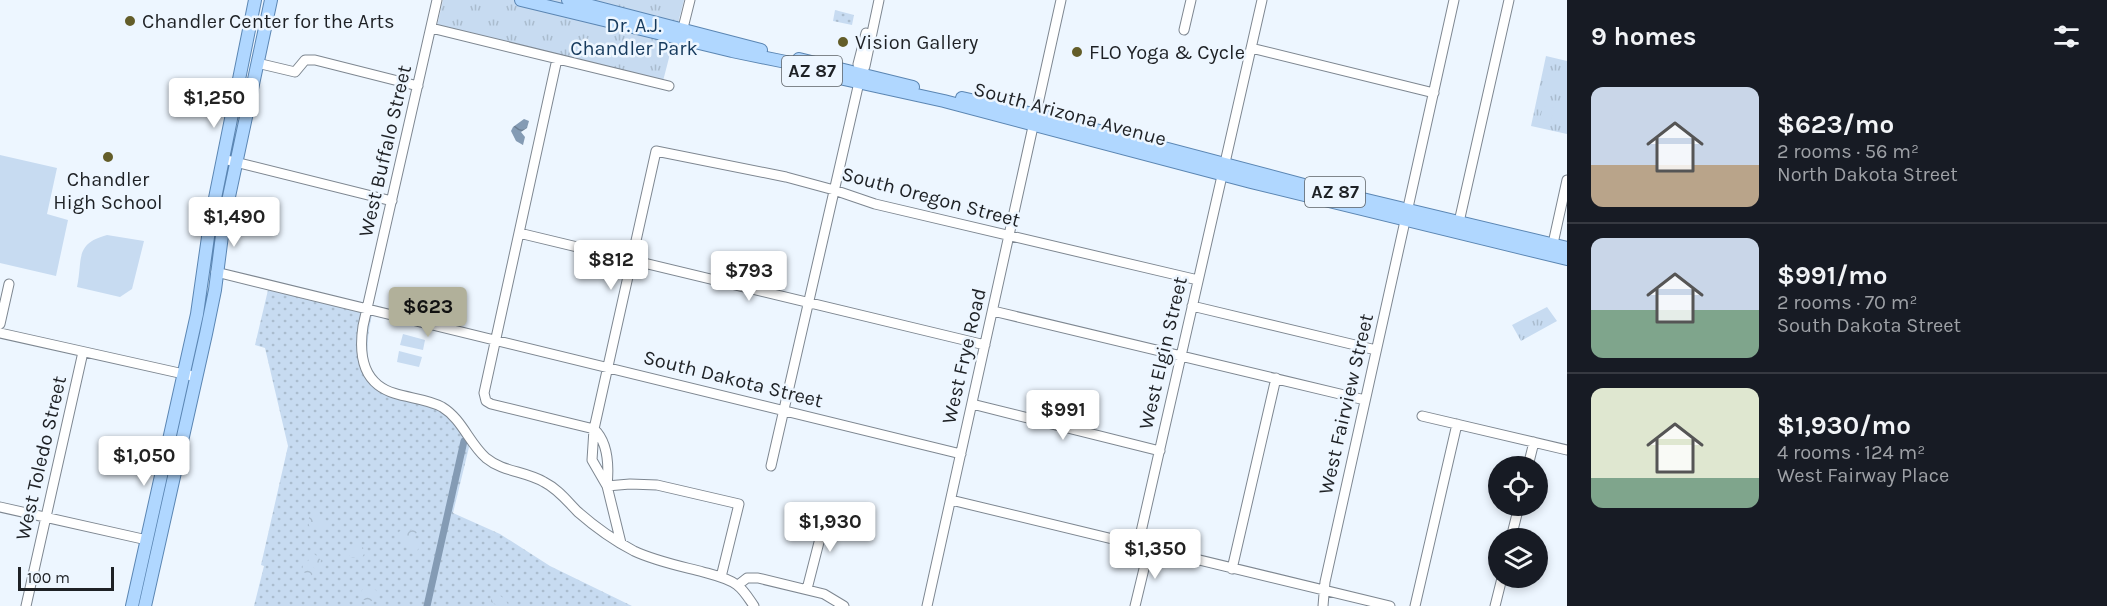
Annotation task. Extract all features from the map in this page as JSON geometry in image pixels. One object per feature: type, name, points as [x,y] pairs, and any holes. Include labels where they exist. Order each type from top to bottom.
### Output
[{"type":"main road","points":[[132,606],[197,314],[210,223],[255,0]]},
{"type":"main road","points":[[145,606],[210,318],[224,220],[271,0]]},
{"type":"main road","name":"AZ 87","points":[[521,0],[565,5]]},
{"type":"main road","name":"South Arizona Avenue","points":[[565,5],[786,62],[819,73],[860,78],[1036,119],[1223,169],[1551,250],[1567,248]]},
{"type":"main road","name":"South Arizona Avenue","points":[[1406,215],[1459,222],[1551,250],[1567,260]]},
{"type":"street","name":"West Buffalo Street","points":[[437,0],[363,326],[361,351],[365,366],[377,385],[442,407],[456,419],[476,448],[488,460],[501,468],[545,482],[588,520],[621,543],[644,555],[721,577],[738,585]]},
{"type":"street","points":[[681,34],[690,0]]},
{"type":"street","points":[[860,78],[858,64],[873,0]]},
{"type":"street","points":[[771,466],[879,0]]},
{"type":"street","name":"West Frye Road","points":[[927,606],[1036,119],[1060,0]]},
{"type":"street","points":[[1184,30],[1191,0]]},
{"type":"street","name":"West Elgin Street","points":[[1138,545],[1262,0]]},
{"type":"street","name":"West Fairview Street","points":[[1323,606],[1324,591],[1365,400],[1454,0]]},
{"type":"street","points":[[1459,222],[1509,0]]},
{"type":"street","points":[[431,28],[669,86]]},
{"type":"street","points":[[1251,48],[1434,93]]},
{"type":"street","points":[[557,59],[484,393],[486,401],[491,404],[594,429],[601,435],[605,449],[609,472],[607,486]]},
{"type":"street","points":[[257,63],[295,72],[305,60],[315,60],[418,86]]},
{"type":"street","name":"South Oregon Street","points":[[631,260],[656,151],[758,171],[834,190],[875,204],[1198,280]]},
{"type":"street","points":[[223,159],[392,201]]},
{"type":"street","points":[[1551,250],[1567,180]]},
{"type":"street","points":[[519,233],[985,345]]},
{"type":"street","points":[[621,543],[607,486],[592,460],[594,429],[631,260]]},
{"type":"street","name":"South Dakota Street","points":[[216,272],[961,453]]},
{"type":"street","points":[[0,324],[9,284]]},
{"type":"street","points":[[1192,306],[1376,350]]},
{"type":"street","points":[[993,311],[1365,400]]},
{"type":"street","points":[[0,333],[196,377]]},
{"type":"street","name":"West Toledo Street","points":[[26,606],[83,352]]},
{"type":"street","points":[[1232,569],[1276,378]]},
{"type":"street","points":[[972,404],[1160,451]]},
{"type":"street","points":[[1422,416],[1567,450]]},
{"type":"street","points":[[1415,606],[1457,424]]},
{"type":"street","points":[[1530,456],[1534,442]]},
{"type":"street","points":[[607,486],[657,484],[739,504],[721,577]]},
{"type":"street","points":[[951,500],[1390,606]]},
{"type":"street","points":[[0,507],[147,540]]},
{"type":"street","points":[[807,589],[827,511]]},
{"type":"street","points":[[1135,606],[1149,548]]},
{"type":"street","points":[[754,606],[738,585],[747,578],[758,578],[807,589],[824,594],[844,606]]},
{"type":"street","points":[[1495,606],[1500,588]]},
{"type":"green space","name":"Dr. A.J. Chandler Park","points":[[443,0],[684,0],[663,81],[437,26]]},
{"type":"green space","points":[[835,10],[854,15],[852,25],[833,21]]},
{"type":"green space","points":[[1546,56],[1567,61],[1567,134],[1531,126]]},
{"type":"green space","points":[[1543,106],[1554,108],[1550,126],[1539,123]]},
{"type":"green space","points":[[0,155],[57,168],[47,214],[68,220],[56,276],[0,263]]},
{"type":"green space","points":[[107,235],[144,241],[132,289],[120,297],[77,287],[80,261],[85,248],[89,243]]},
{"type":"green space","points":[[268,290],[372,315],[368,345],[369,375],[387,390],[442,407],[471,439],[453,513],[500,534],[550,566],[632,606],[254,606],[288,446],[265,348],[255,345]]},
{"type":"green space","points":[[1547,307],[1557,321],[1521,341],[1512,325]]},
{"type":"green space","points":[[403,334],[425,340],[423,350],[400,345]]},
{"type":"green space","points":[[399,351],[422,357],[419,367],[397,362]]},
{"type":"green space","points":[[314,509],[318,509],[323,529],[309,527],[309,519]]},
{"type":"green space","points":[[414,529],[417,532],[414,537],[419,548],[416,552],[411,550],[408,543],[398,540],[398,533],[401,530],[407,532]]},
{"type":"green space","points":[[351,545],[363,547],[364,554],[361,559],[350,557],[347,550]]},
{"type":"green space","points":[[311,551],[321,560],[320,568],[316,571],[313,567],[313,574],[310,576],[302,571],[303,565],[309,560],[305,559],[305,556]]},
{"type":"green space","points":[[366,587],[371,591],[374,589],[377,591],[376,598],[370,602],[362,599],[364,596],[361,591]]},
{"type":"green space","points":[[498,594],[503,598],[504,594],[510,599],[506,601],[509,606],[499,606],[491,602],[491,596]]},
{"type":"water","points":[[524,119],[529,121],[527,128],[521,132],[525,137],[523,145],[516,141],[511,131]]},
{"type":"waterway","points":[[427,606],[464,441]]},
{"type":"place","name":"Chandler Center for the Arts","points":[[130,21]]},
{"type":"place","name":"Vision Gallery","points":[[843,42]]},
{"type":"place","name":"FLO Yoga & Cycle","points":[[1077,52]]},
{"type":"place","name":"Chandler High School","points":[[108,157]]}]
